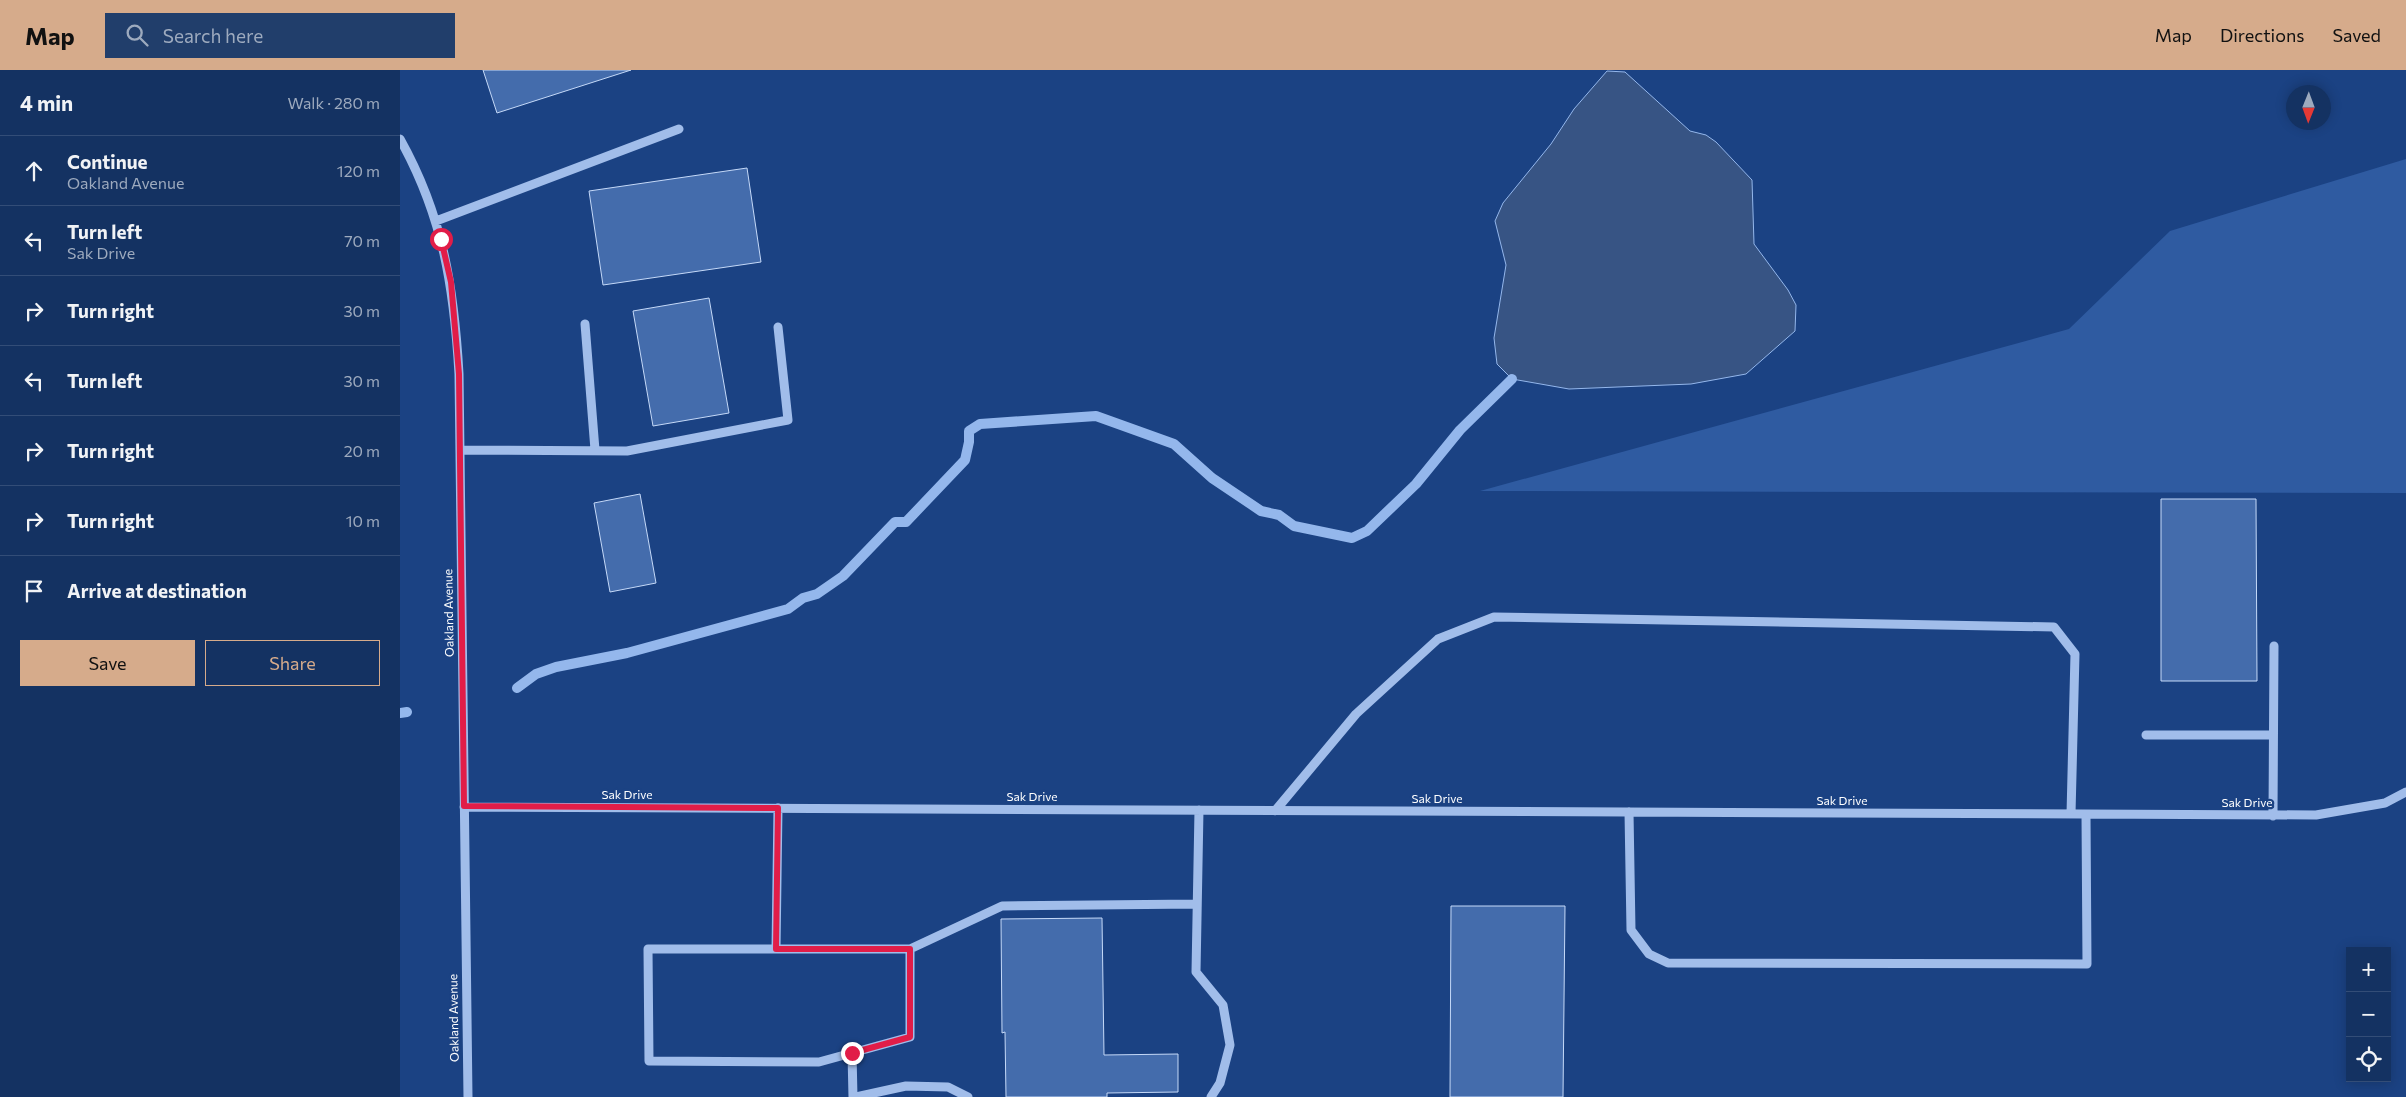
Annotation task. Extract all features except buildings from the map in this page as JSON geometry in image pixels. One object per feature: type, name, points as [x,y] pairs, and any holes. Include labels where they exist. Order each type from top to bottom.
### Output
[{"type":"street","points":[[436,221],[679,130]]},
{"type":"street","name":"Oakland Avenue","points":[[400,139],[430,201],[436,221],[451,282],[456,328],[460,450],[468,1097]]},
{"type":"street","points":[[585,324],[595,450]]},
{"type":"street","points":[[460,450],[627,451],[788,420],[778,327]]},
{"type":"street","points":[[1275,810],[1356,714],[1438,639],[1494,617],[2054,628],[2075,654],[2071,814]]},
{"type":"street","points":[[2273,816],[2274,646]]},
{"type":"street","points":[[2146,735],[2273,735]]},
{"type":"street","name":"Sak Drive","points":[[464,806],[2273,816],[2316,815],[2385,803],[2406,792]]},
{"type":"street","points":[[776,949],[778,808]]},
{"type":"street","points":[[1199,810],[1196,972],[1222,1005],[1230,1045],[1220,1083],[1211,1097]]},
{"type":"street","points":[[1629,812],[1631,930],[1649,954],[1668,963],[2087,964],[2086,814]]},
{"type":"street","points":[[910,949],[910,1037],[819,1062],[649,1062],[648,949],[910,949],[1002,906],[1197,904]]},
{"type":"street","points":[[852,1053],[854,1097],[906,1086],[948,1087],[968,1097]]},
{"type":"shaded area","points":[[1607,71],[1625,72],[1690,131],[1706,135],[1716,142],[1752,180],[1754,244],[1788,290],[1796,305],[1795,331],[1746,374],[1691,384],[1569,389],[1512,379],[1497,364],[1494,338],[1506,265],[1495,221],[1503,203],[1551,144],[1574,109]]},
{"type":"shaded area","points":[[2406,159],[2406,493],[1480,491],[2069,329],[2170,231]]},
{"type":"waterway","points":[[517,688],[536,674],[556,667],[627,653],[788,609],[803,598],[817,594],[843,576],[895,522],[906,522],[965,460],[969,442],[969,431],[980,424],[1096,416],[1174,444],[1212,478],[1261,511],[1279,515],[1294,526],[1352,538],[1367,531],[1416,484],[1460,430],[1512,379]]},
{"type":"waterway","points":[[400,713],[407,712]]},
{"type":"route","points":[[441,239],[451,282],[459,374],[464,806],[778,808],[776,949],[910,949],[910,1037],[852,1053]]}]
